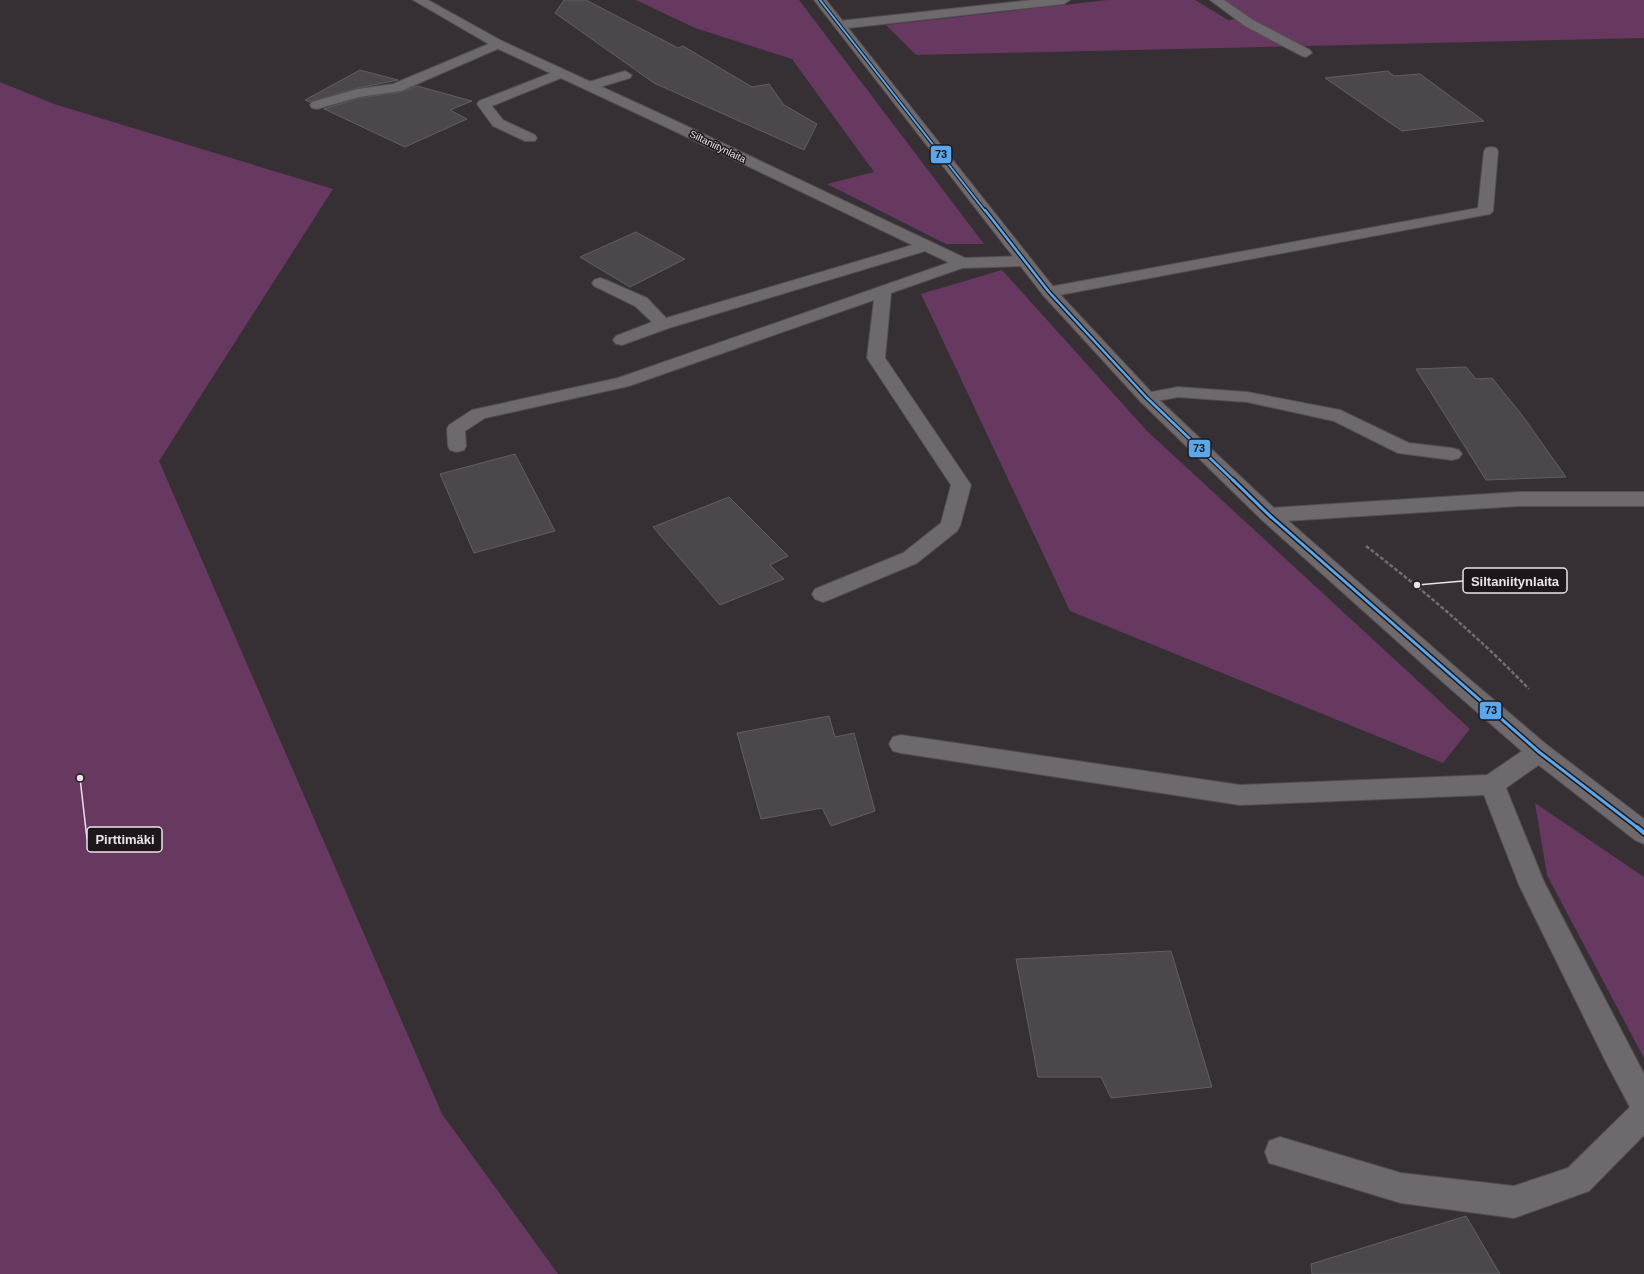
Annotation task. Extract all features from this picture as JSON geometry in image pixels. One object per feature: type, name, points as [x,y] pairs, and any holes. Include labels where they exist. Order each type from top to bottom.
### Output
[{"type":"street","name":"Siltaniitynlaita","points":[[419,0],[498,44],[590,86],[962,263],[1024,261]]},
{"type":"street","points":[[820,0],[1049,292],[1147,398],[1268,515],[1539,752],[1644,833]]},
{"type":"street","points":[[839,25],[1064,0]]},
{"type":"street","points":[[1216,0],[1249,23],[1306,53]]},
{"type":"street","points":[[317,105],[358,93],[396,88],[498,44]]},
{"type":"street","points":[[530,138],[498,123],[484,104],[561,73]]},
{"type":"street","points":[[590,86],[625,75]]},
{"type":"street","points":[[1049,292],[1485,211],[1490,151]]},
{"type":"street","points":[[622,340],[663,324],[926,246]]},
{"type":"street","points":[[457,446],[456,429],[479,414],[623,382],[962,263]]},
{"type":"street","points":[[600,283],[641,302],[663,324]]},
{"type":"street","points":[[823,594],[910,558],[950,526],[961,485],[876,358],[883,291]]},
{"type":"street","points":[[1147,398],[1178,392],[1247,396],[1340,416],[1405,449],[1452,454]]},
{"type":"street","points":[[1268,515],[1519,499],[1644,499]]},
{"type":"street","points":[[901,744],[1240,795],[1492,785],[1539,752]]},
{"type":"street","points":[[1492,785],[1532,885],[1616,1052],[1644,1103]]},
{"type":"street","points":[[1280,1152],[1400,1188],[1514,1202],[1578,1180],[1644,1114]]},
{"type":"shaded area","points":[[636,0],[799,0],[984,244],[946,244],[827,184],[874,172],[792,59],[695,28]]},
{"type":"shaded area","points":[[1108,0],[1195,0],[1228,20],[1249,18],[1224,0],[1644,0],[1644,38],[916,55],[886,25]]},
{"type":"shaded area","points":[[0,82],[54,104],[333,189],[159,461],[442,1114],[558,1274],[0,1274]]},
{"type":"shaded area","points":[[1002,270],[1147,431],[1470,729],[1443,763],[1070,611],[921,294]]},
{"type":"shaded area","points":[[1535,803],[1644,877],[1644,1058],[1547,875]]},
{"type":"building","points":[[564,0],[586,0],[678,48],[683,46],[752,87],[769,84],[784,105],[817,124],[804,150],[654,83],[555,13]]},
{"type":"building","points":[[360,70],[398,80],[358,88],[310,102],[305,100]]},
{"type":"building","points":[[1388,71],[1394,76],[1420,74],[1484,121],[1402,131],[1325,78]]},
{"type":"building","points":[[417,86],[472,101],[450,110],[467,119],[405,147],[324,109],[359,98],[401,92]]},
{"type":"building","points":[[636,232],[685,259],[630,287],[580,257]]},
{"type":"building","points":[[1466,367],[1476,379],[1492,378],[1522,415],[1566,477],[1486,480],[1416,369]]},
{"type":"building","points":[[515,454],[555,531],[474,553],[440,474]]},
{"type":"building","points":[[729,497],[788,556],[770,565],[784,579],[720,605],[653,527]]},
{"type":"building","points":[[829,716],[835,737],[854,733],[875,811],[831,826],[822,808],[761,819],[737,733]]},
{"type":"building","points":[[1171,951],[1212,1087],[1111,1098],[1101,1077],[1038,1077],[1016,959]]},
{"type":"building","points":[[1466,1216],[1500,1274],[1312,1274],[1311,1264]]},
{"type":"transit line","name":"73","points":[[820,0],[1049,292],[1147,398],[1269,515],[1453,678],[1539,752],[1644,833]]},
{"type":"place","name":"Siltaniitynlaita","points":[[1417,585]]},
{"type":"place","name":"Pirttimäki","points":[[80,778]]}]
